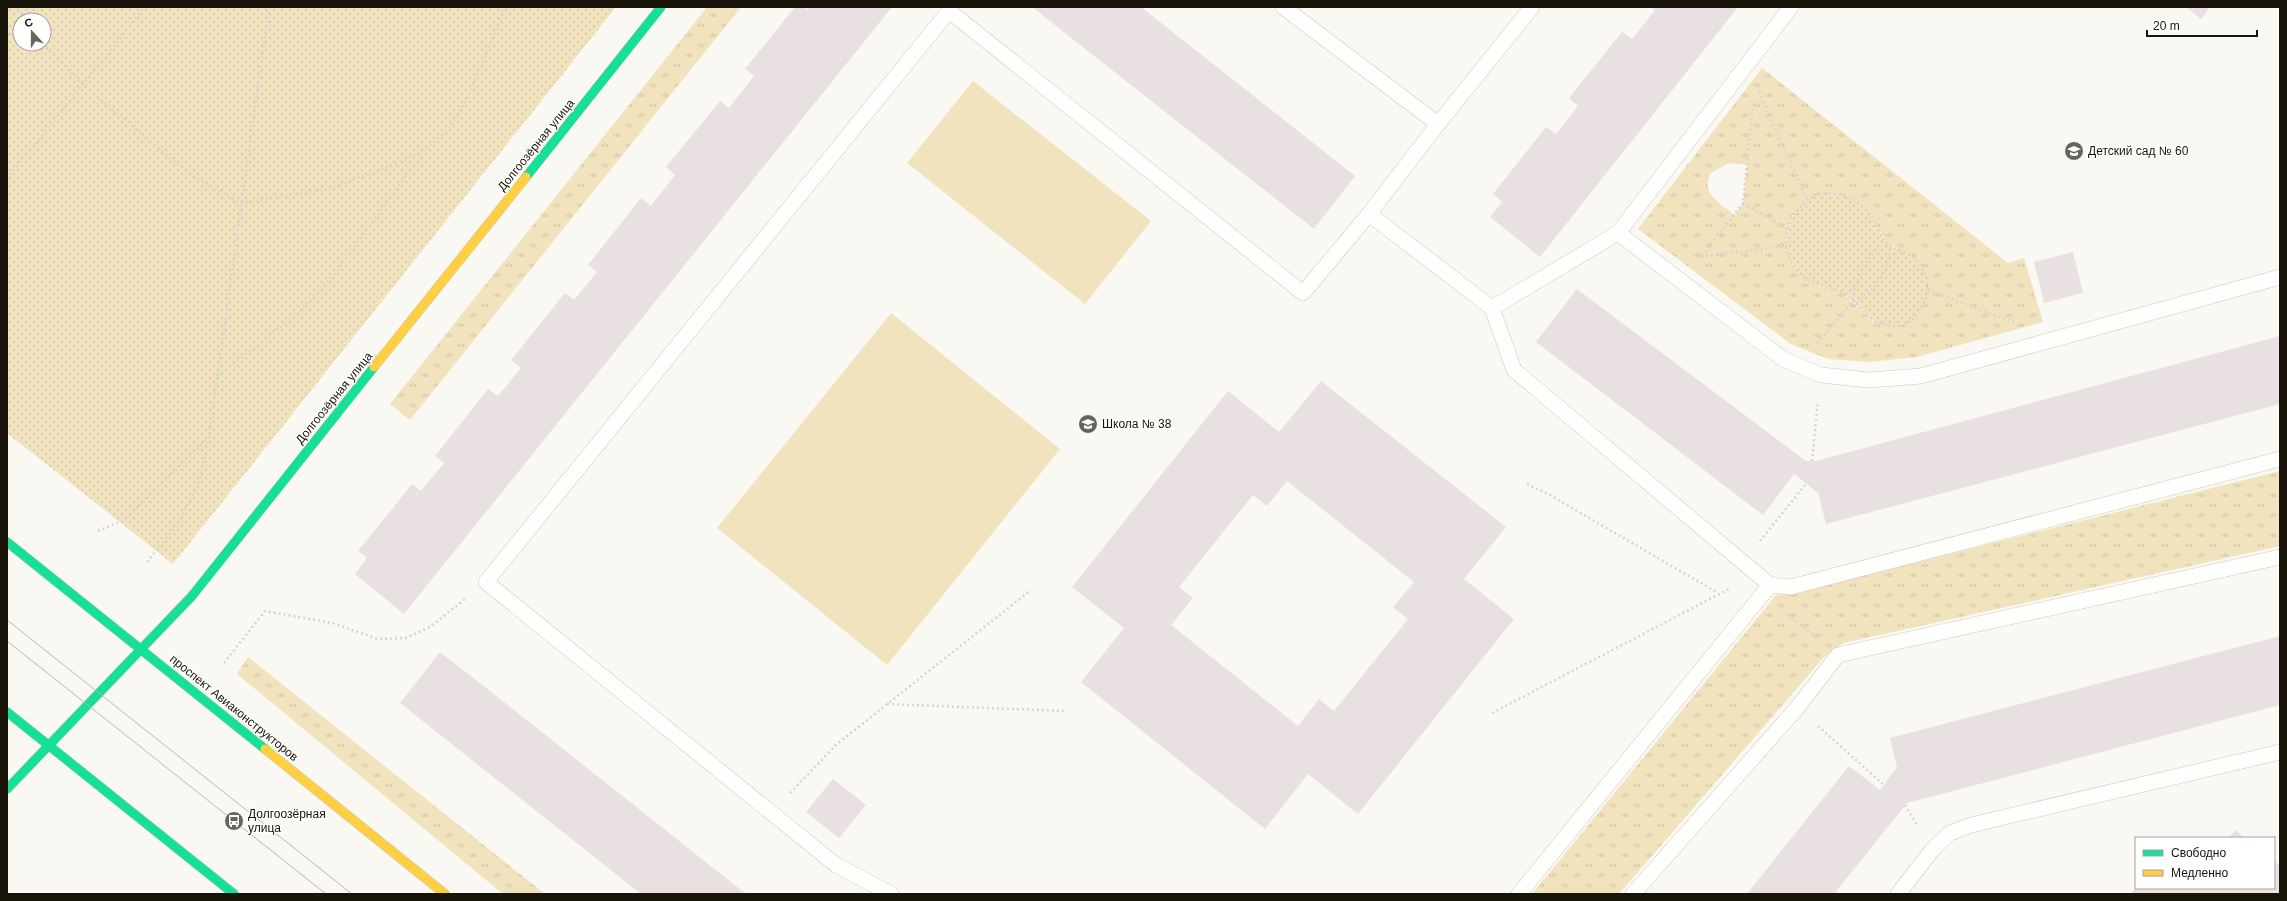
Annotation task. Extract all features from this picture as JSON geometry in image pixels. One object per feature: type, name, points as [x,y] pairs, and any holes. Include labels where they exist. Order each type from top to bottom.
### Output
[{"type":"main road","name":"Долгоозёрная улица","points":[[7,788],[192,596],[661,7]]},
{"type":"main road","name":"проспект Авиаконструкторов","points":[[7,542],[445,894]]},
{"type":"main road","points":[[7,712],[234,894]]},
{"type":"lane","points":[[1283,7],[1438,124]]},
{"type":"lane","points":[[891,894],[836,865],[486,582],[949,11],[1303,294],[1369,214],[1438,124],[1532,7]]},
{"type":"lane","points":[[1492,308],[1618,233],[1791,7]]},
{"type":"lane","points":[[1369,214],[1492,308],[1514,370],[1743,562],[1766,589]]},
{"type":"lane","points":[[1618,233],[1783,359],[1821,375],[1869,380],[1921,376],[2280,276]]},
{"type":"lane","points":[[1519,894],[1766,589],[1791,586],[2280,459]]},
{"type":"lane","points":[[1633,894],[1796,708],[1838,655],[2280,557]]},
{"type":"lane","points":[[1898,894],[1933,849],[1950,833],[1971,825],[2280,752]]},
{"type":"path","points":[[7,179],[145,7]]},
{"type":"path","points":[[147,562],[176,526],[198,486],[209,436],[240,203],[269,7]]},
{"type":"path","points":[[217,376],[297,314],[335,274],[422,152],[449,129],[468,97],[504,7]]},
{"type":"path","points":[[52,52],[82,84],[188,174],[240,203],[327,189],[379,171],[422,152]]},
{"type":"path","points":[[1758,88],[1807,199]]},
{"type":"path","points":[[1702,256],[1743,203],[1753,96]]},
{"type":"path","points":[[1819,193],[1834,193],[1844,194],[1858,201],[1872,217],[1884,240],[1890,245],[1911,256],[1919,264],[1926,276],[1928,290],[1925,301],[1919,312],[1910,322],[1901,326],[1885,326],[1874,322],[1854,301],[1832,289],[1820,288],[1804,277],[1793,266],[1787,246],[1787,229],[1792,215],[1807,199],[1819,193]]},
{"type":"path","points":[[1743,203],[1787,229]]},
{"type":"path","points":[[1854,301],[1861,268],[1870,254],[1884,240]]},
{"type":"path","points":[[1814,346],[1854,301],[1869,294],[1882,276],[1889,262],[1890,245]]},
{"type":"path","points":[[1694,257],[1787,246]]},
{"type":"path","points":[[1928,290],[2022,324]]},
{"type":"path","points":[[1812,461],[1821,375]]},
{"type":"path","points":[[98,531],[126,519],[209,436]]},
{"type":"path","points":[[1527,484],[1548,494],[1719,593]]},
{"type":"path","points":[[1743,562],[1806,484]]},
{"type":"path","points":[[224,663],[265,611],[332,622],[378,639],[406,638],[430,627],[486,582]]},
{"type":"path","points":[[1492,713],[1727,588],[1766,589],[1838,655]]},
{"type":"path","points":[[771,813],[837,744],[1030,590]]},
{"type":"path","points":[[886,704],[1064,711]]},
{"type":"path","points":[[1796,708],[1884,785]]},
{"type":"green space","points":[[7,7],[616,7],[173,564],[7,433]]},
{"type":"green space","points":[[707,7],[741,7],[410,420],[390,404]]},
{"type":"green space","points":[[1762,68],[2008,263],[2024,258],[2043,322],[1917,357],[1868,362],[1828,359],[1791,344],[1638,229]],"holes":[[[1729,163],[1747,165],[1743,203],[1735,215],[1723,207],[1713,197],[1708,186],[1708,180],[1711,173]],[[1792,215],[1872,217],[1887,244],[1898,248],[1874,322],[1844,294],[1833,289],[1820,287],[1793,266],[1785,239]]]},
{"type":"green space","points":[[973,81],[1151,221],[1085,304],[907,163]]},
{"type":"green space","points":[[1819,193],[1836,194],[1851,198],[1858,202],[1869,213],[1886,242],[1894,248],[1910,255],[1922,267],[1927,282],[1925,298],[1918,313],[1908,322],[1903,325],[1896,326],[1879,323],[1867,315],[1844,294],[1814,283],[1794,266],[1786,243],[1788,231],[1798,209]]},
{"type":"green space","points":[[891,313],[1060,449],[887,665],[717,528]]},
{"type":"green space","points":[[2280,471],[2280,546],[1844,643],[1824,657],[1619,894],[1532,894],[1776,595],[1794,593]]},
{"type":"green space","points":[[248,657],[545,894],[503,894],[237,674]]},
{"type":"building","points":[[795,7],[804,7],[808,10],[810,7],[892,7],[404,614],[355,574],[367,558],[358,551],[412,484],[421,491],[444,463],[435,456],[488,389],[498,396],[521,368],[511,360],[565,293],[574,300],[597,272],[588,265],[641,198],[651,206],[675,175],[666,167],[720,101],[729,108],[754,76],[745,69]]},
{"type":"building","points":[[1032,7],[1141,7],[1355,176],[1314,229]]},
{"type":"building","points":[[1651,7],[1738,7],[1540,257],[1490,217],[1502,202],[1493,194],[1546,127],[1556,134],[1578,106],[1569,98],[1622,32],[1632,39],[1655,10]]},
{"type":"building","points":[[2186,7],[2210,7],[2201,19]]},
{"type":"building","points":[[2073,252],[2083,293],[2044,303],[2034,262]]},
{"type":"building","points":[[1577,289],[1806,461],[1816,461],[2280,336],[2280,404],[1826,524],[1818,493],[1794,474],[1763,515],[1536,342]]},
{"type":"building","points":[[1321,381],[1506,527],[1464,579],[1514,619],[1358,814],[1308,774],[1265,829],[1081,682],[1124,628],[1072,587],[1228,391],[1279,432]],"holes":[[[1287,481],[1414,582],[1393,607],[1408,619],[1334,711],[1319,699],[1298,726],[1171,625],[1193,598],[1179,587],[1253,495],[1267,506]]]},
{"type":"building","points":[[2280,636],[2280,705],[1907,803],[1834,894],[1747,894],[1849,766],[1880,790],[1897,767],[1890,738]]},
{"type":"building","points":[[440,652],[746,894],[641,894],[400,703]]},
{"type":"building","points":[[833,779],[866,805],[839,838],[806,812]]},
{"type":"building","points":[[2235,830],[2244,837],[2230,837]]},
{"type":"building","points":[[2275,862],[2280,866],[2279,894],[2131,894],[2135,889],[2275,889]]},
{"type":"tram line","points":[[7,620],[352,894]]},
{"type":"tram line","points":[[7,641],[326,894]]},
{"type":"traffic: fast","points":[[526,177],[661,7]]},
{"type":"traffic: fast","points":[[7,789],[192,596],[374,367]]},
{"type":"traffic: fast","points":[[7,542],[265,749]]},
{"type":"traffic: fast","points":[[7,712],[234,894]]},
{"type":"traffic: slow","points":[[374,367],[526,177]]},
{"type":"traffic: slow","points":[[265,749],[445,894]]},
{"type":"place","name":"Детский сад № 60","points":[[2074,151]]},
{"type":"place","name":"Школа № 38","points":[[1088,424]]},
{"type":"place","name":"Долгоозёрная улица","points":[[234,821]]}]
